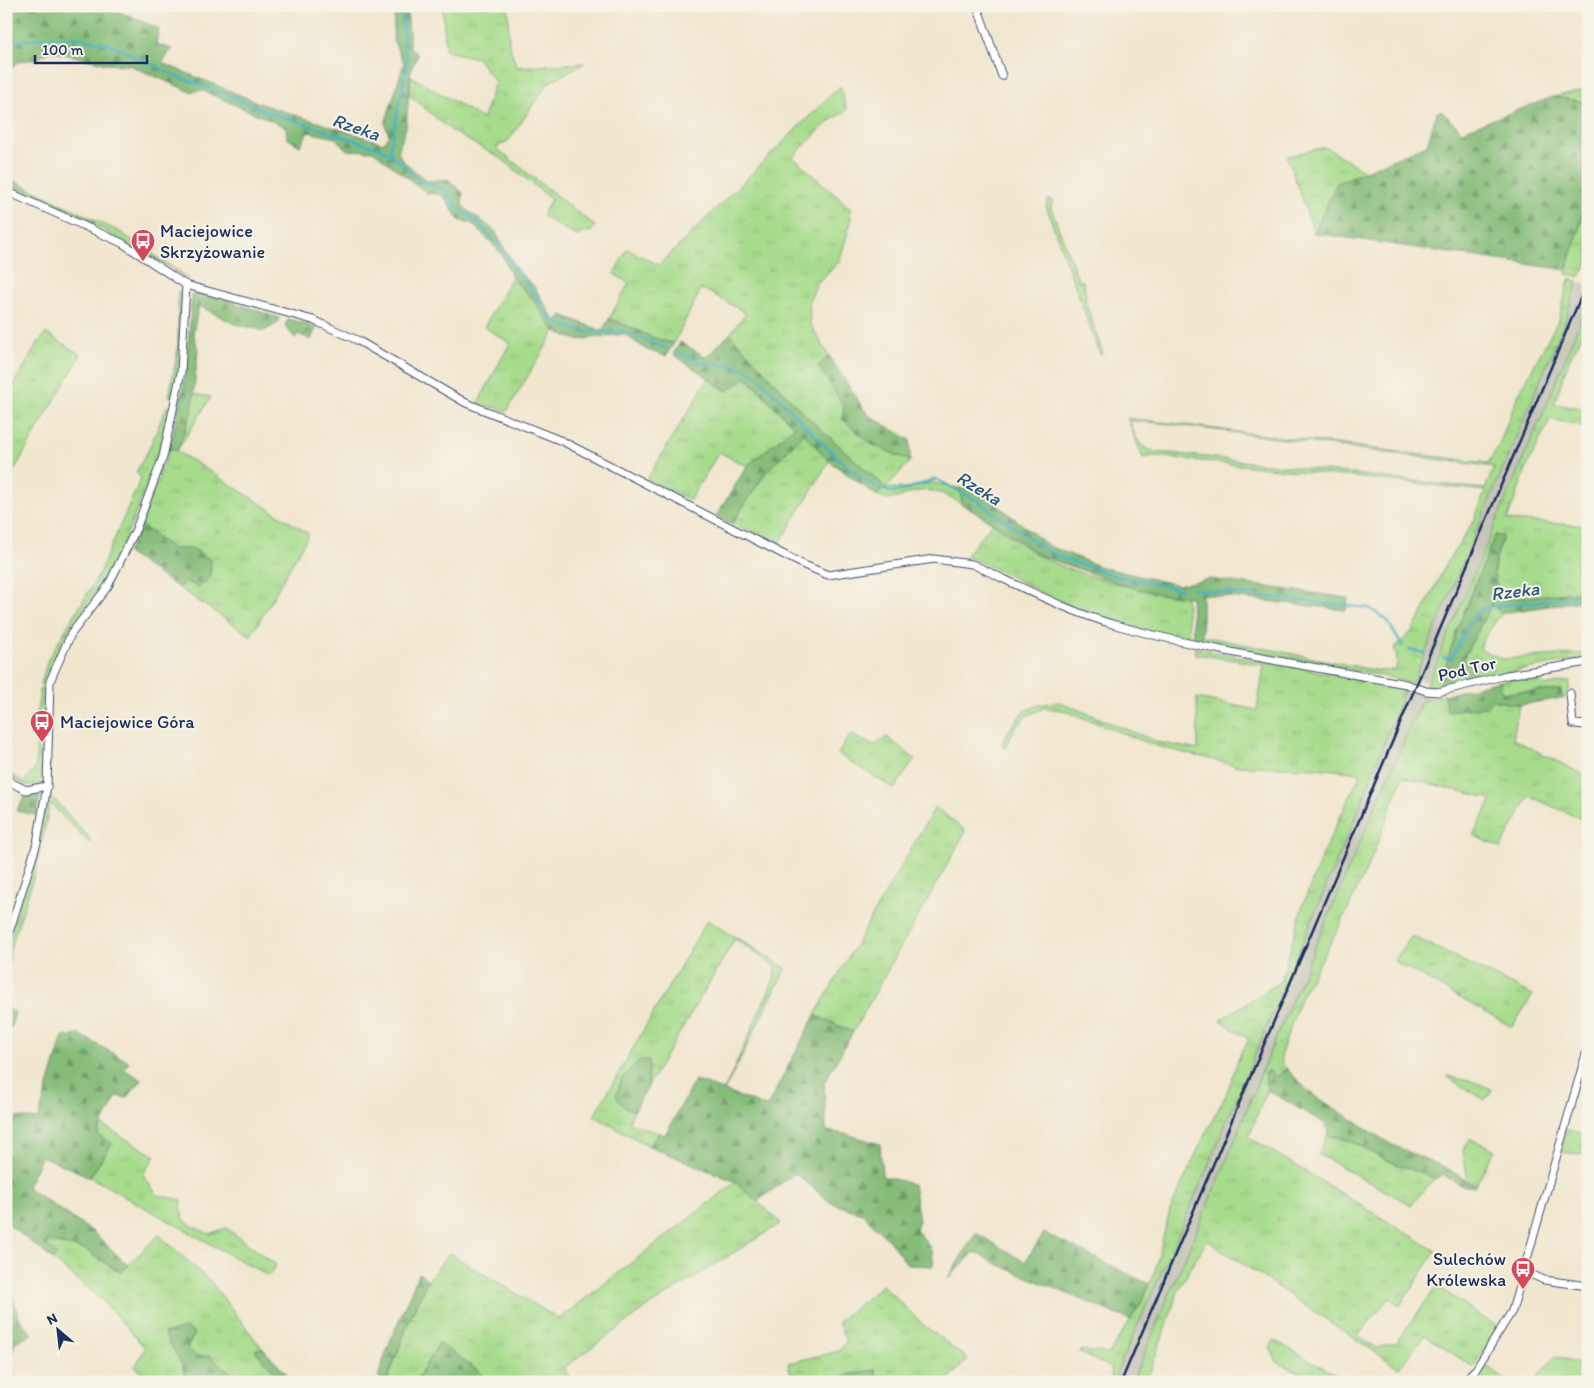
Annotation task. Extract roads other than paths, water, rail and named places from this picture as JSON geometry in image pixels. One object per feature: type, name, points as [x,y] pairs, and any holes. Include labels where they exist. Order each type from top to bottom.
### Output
[{"type":"street","points":[[977,6],[1002,76]]},
{"type":"street","name":"Pod Tor","points":[[6,191],[122,243],[186,286],[313,320],[357,340],[466,403],[562,441],[804,565],[828,575],[934,559],[961,561],[972,564],[1071,610],[1118,626],[1214,648],[1406,684],[1432,692],[1507,675],[1588,662]]},
{"type":"street","points":[[6,942],[36,843],[47,786],[50,681],[71,634],[108,586],[136,529],[163,457],[181,372],[186,286]]},
{"type":"street","points":[[1570,693],[1573,724],[1588,725]]},
{"type":"street","points":[[6,780],[26,790],[47,786]]},
{"type":"street","points":[[1463,1382],[1480,1364],[1512,1311],[1588,1048]]},
{"type":"street","points":[[1524,1271],[1544,1280],[1588,1286]]},
{"type":"waterway","points":[[389,153],[407,66],[401,6]]},
{"type":"waterway","name":"Rzeka","points":[[6,40],[12,42],[46,37],[78,38],[110,44],[176,76],[268,112],[382,149],[394,157],[421,182],[444,190],[459,209],[477,222],[498,244],[551,318],[561,325],[586,332],[626,332],[666,348]]},
{"type":"waterway","name":"Rzeka","points":[[678,353],[699,361],[735,366],[751,372],[841,461],[879,488],[896,492],[936,479],[976,500],[1048,551],[1064,559],[1120,577],[1181,589]]},
{"type":"waterway","name":"Rzeka","points":[[1193,589],[1369,608],[1387,620],[1402,646]]},
{"type":"waterway","name":"Rzeka","points":[[1444,658],[1451,659],[1469,624],[1485,608],[1588,595]]},
{"type":"waterway","name":"Rzeka","points":[[1409,649],[1424,653]]},
{"type":"railway","points":[[1121,1382],[1588,280]]},
{"type":"place","name":"Maciejowice Skrzyżowanie","points":[[143,262]]},
{"type":"place","name":"Maciejowice Góra","points":[[42,743]]},
{"type":"place","name":"Sulechów Królewska","points":[[1523,1290]]}]
